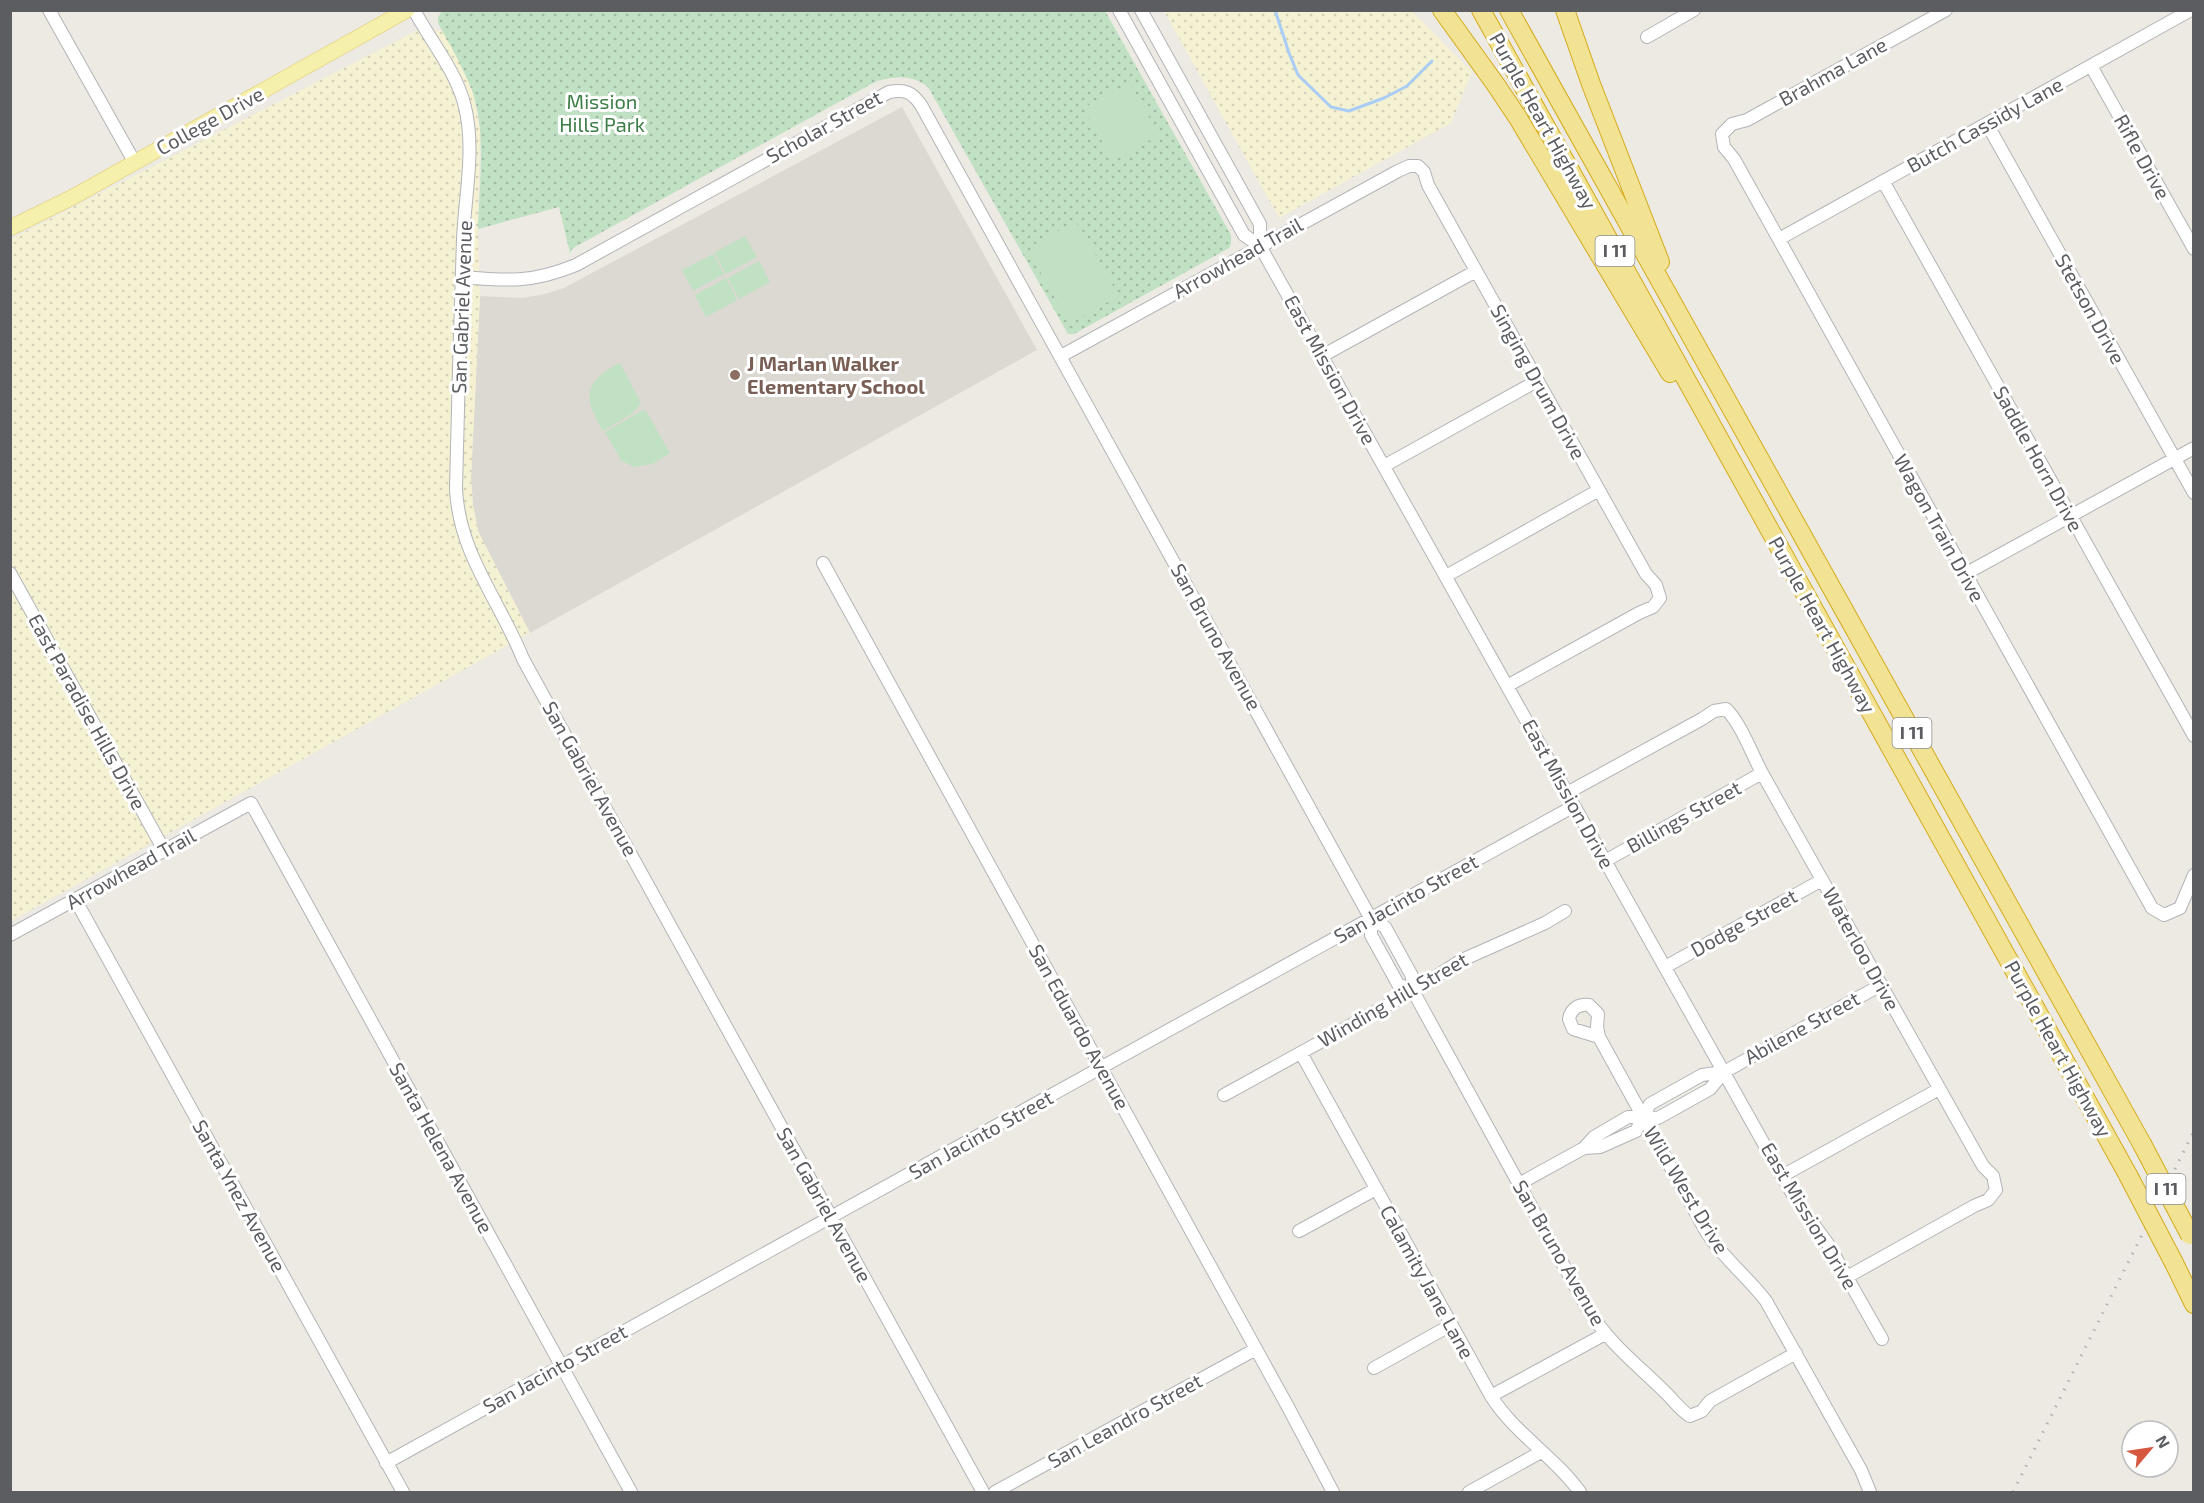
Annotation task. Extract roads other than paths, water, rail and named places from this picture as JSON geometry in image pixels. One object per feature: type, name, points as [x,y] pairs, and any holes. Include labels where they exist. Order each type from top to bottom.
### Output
[{"type":"highway","points":[[1442,10],[1518,118],[1653,347],[1748,492]]},
{"type":"highway","name":"Purple Heart Highway","points":[[1481,10],[2128,1175],[2193,1304]]},
{"type":"highway","name":"Purple Heart Highway","points":[[1509,10],[2142,1144],[2192,1238]]},
{"type":"highway","points":[[1565,10],[1605,122],[1683,322]]},
{"type":"main road","name":"College Drive","points":[[10,228],[38,216],[135,163],[407,10]]},
{"type":"street","points":[[49,10],[135,163]]},
{"type":"street","name":"San Gabriel Avenue","points":[[414,10],[456,82],[466,112],[468,127],[456,489],[464,538],[524,659],[983,1492]]},
{"type":"street","name":"East Mission Drive","points":[[1119,10],[1244,234],[1260,246],[1782,1176],[1796,1200],[1828,1244],[1882,1339]]},
{"type":"street","name":"East Mission Drive","points":[[1141,10],[1260,224],[1260,246]]},
{"type":"street","points":[[1647,37],[1694,10]]},
{"type":"street","name":"Brahma Lane","points":[[1722,135],[1732,124],[1747,120],[1924,16],[1946,10]]},
{"type":"street","name":"Butch Cassidy Lane","points":[[1779,239],[2191,10]]},
{"type":"street","name":"Rifle Drive","points":[[2091,66],[2193,249]]},
{"type":"street","name":"Scholar Street","points":[[462,277],[506,281],[527,280],[576,265],[889,92],[905,90],[921,105],[1060,356]]},
{"type":"street","name":"Stetson Drive","points":[[1987,124],[2193,493]]},
{"type":"street","name":"Wagon Train Drive","points":[[1722,135],[1724,147],[1734,159],[1779,239],[2152,908],[2164,915],[2180,908],[2193,875]]},
{"type":"street","name":"Arrowhead Trail","points":[[1060,356],[1398,171],[1409,166],[1418,166]]},
{"type":"street","name":"Singing Drum Drive","points":[[1418,166],[1424,172],[1428,184],[1476,271],[1646,574],[1656,585],[1660,598],[1653,607],[1638,613],[1507,686]]},
{"type":"street","name":"Saddle Horn Drive","points":[[1883,181],[2193,736]]},
{"type":"street","points":[[1322,356],[1476,271]]},
{"type":"street","name":"San Bruno Avenue","points":[[1060,356],[1371,919],[1371,935],[1398,984],[1413,991],[1587,1308],[1605,1334],[1622,1354],[1669,1395],[1679,1409],[1690,1416],[1702,1411],[1710,1401],[1796,1353]]},
{"type":"street","points":[[1384,466],[1538,381]]},
{"type":"street","points":[[1965,574],[2193,448]]},
{"type":"street","points":[[1446,576],[1599,490]]},
{"type":"street","name":"San Eduardo Avenue","points":[[823,563],[1256,1349],[1332,1492]]},
{"type":"street","name":"East Paradise Hills Drive","points":[[10,573],[164,850]]},
{"type":"street","name":"Waterloo Drive","points":[[1567,793],[1714,711],[1725,709],[1735,718],[1762,773],[1939,1089],[1983,1166],[1993,1176],[1996,1190],[1988,1200],[1847,1277]]},
{"type":"street","name":"Billings Street","points":[[1605,861],[1762,773]]},
{"type":"street","name":"Arrowhead Trail","points":[[10,935],[251,803]]},
{"type":"street","name":"Santa Helena Avenue","points":[[251,803],[631,1492]]},
{"type":"street","name":"San Jacinto Street","points":[[386,1462],[1574,806]]},
{"type":"street","name":"Dodge Street","points":[[1665,967],[1822,880]]},
{"type":"street","name":"Santa Ynez Avenue","points":[[75,899],[403,1492]]},
{"type":"street","name":"Winding Hill Street","points":[[1224,1095],[1413,991],[1462,960],[1545,923],[1565,911]]},
{"type":"street","name":"Abilene Street","points":[[1519,1184],[1584,1148],[1594,1137],[1628,1117],[1643,1117],[1650,1104],[1702,1075],[1724,1072],[1881,985]]},
{"type":"street","name":"Wild West Drive","points":[[1599,1037],[1707,1233],[1727,1260],[1766,1301],[1862,1470],[1870,1492]]},
{"type":"street","name":"Calamity Jane Lane","points":[[1301,1053],[1491,1396],[1511,1424],[1565,1474],[1580,1492]]},
{"type":"street","points":[[1782,1176],[1939,1089]]},
{"type":"street","points":[[1299,1232],[1376,1189]]},
{"type":"street","points":[[1374,1368],[1451,1325]]},
{"type":"street","points":[[1491,1396],[1605,1334]]},
{"type":"street","name":"San Leandro Street","points":[[995,1492],[1256,1349]]},
{"type":"street","points":[[1469,1492],[1541,1452]]},
{"type":"waterway","points":[[1275,10],[1298,75],[1331,107],[1349,111],[1384,98],[1407,86],[1432,61]]},
{"type":"railway","points":[[2013,1492],[2194,1131]]},
{"type":"place","name":"J Marlan Walker Elementary School","points":[[735,375]]},
{"type":"park label","name":"Mission Hills Park","points":[[602,114]]}]
